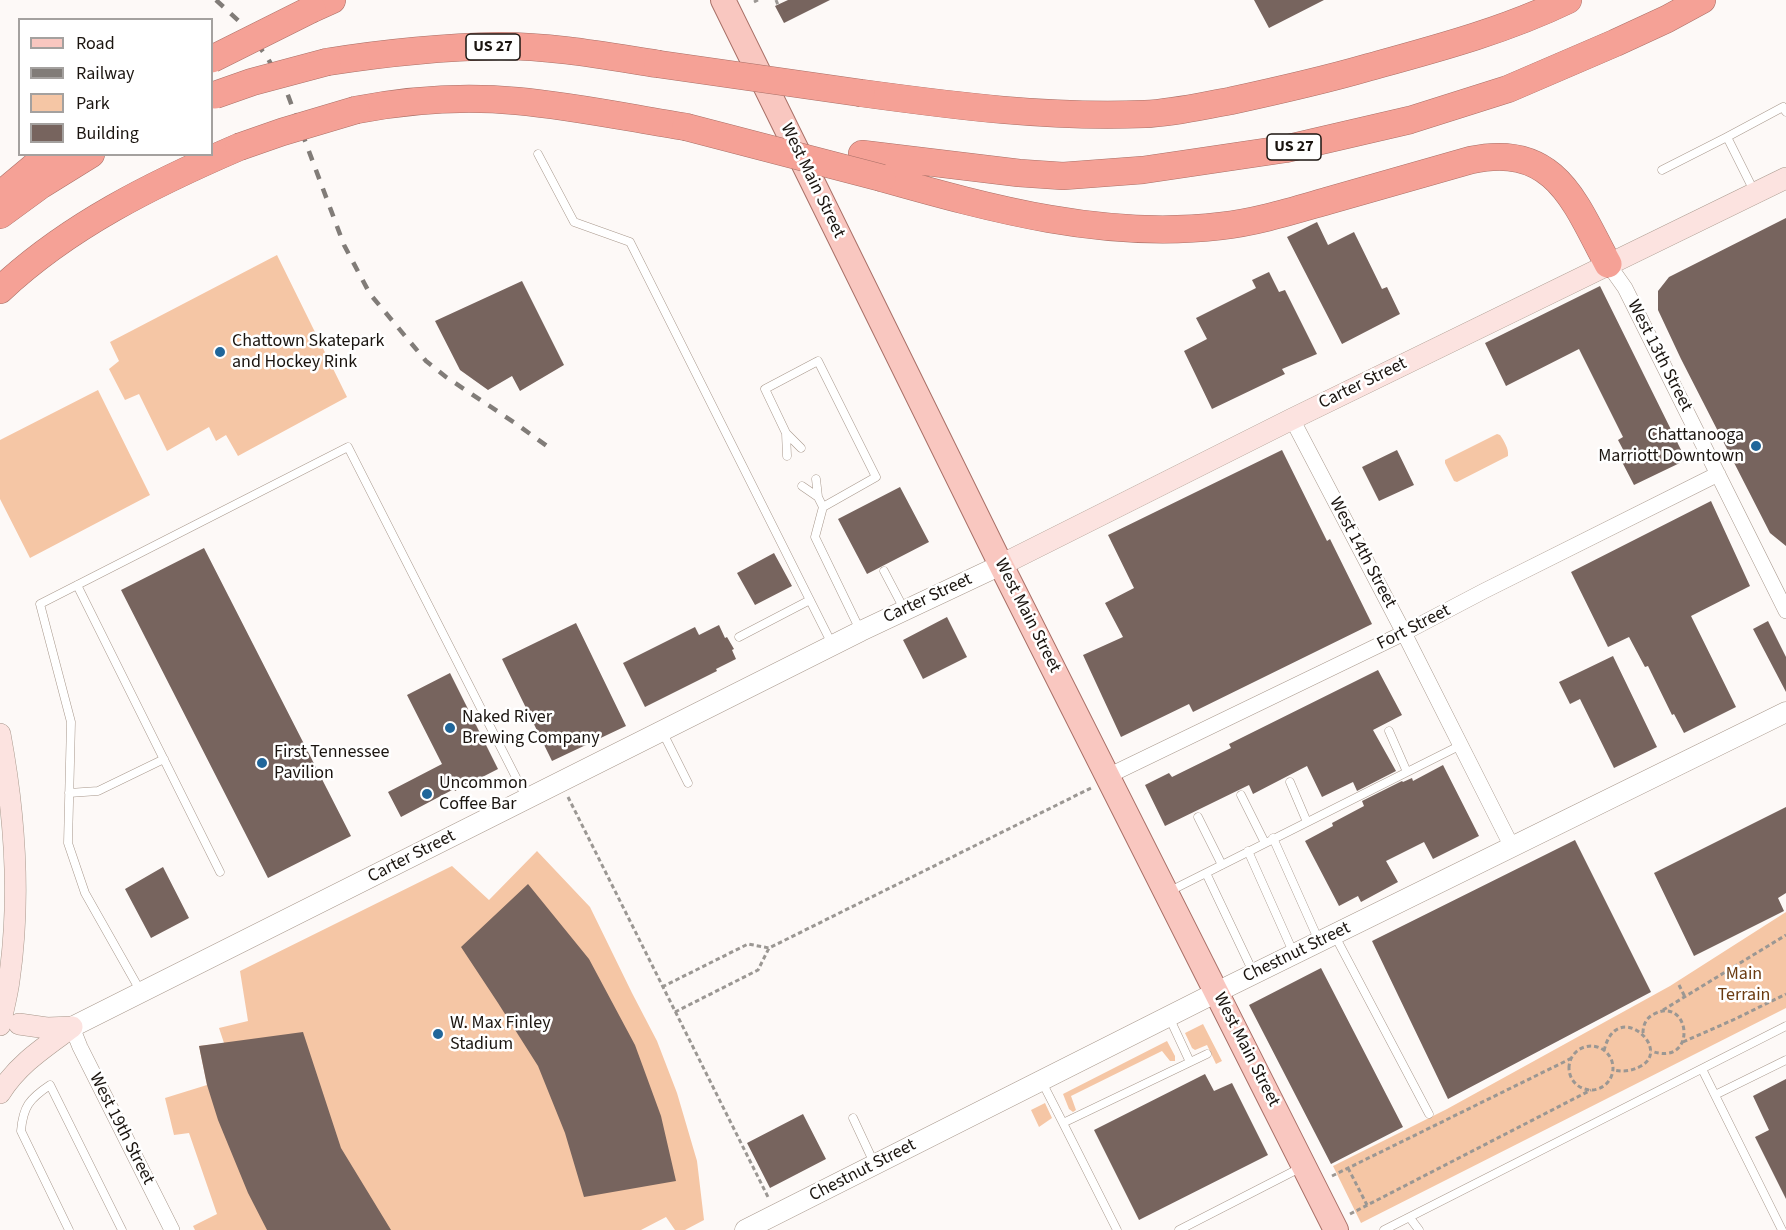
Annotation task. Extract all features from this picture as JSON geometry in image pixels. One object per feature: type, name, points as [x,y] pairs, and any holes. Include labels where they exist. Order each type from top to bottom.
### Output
[{"type":"highway","name":"US 27","points":[[213,96],[252,82],[327,62],[426,50],[501,46],[576,51],[966,108],[1026,113],[1147,114],[1207,105],[1301,86],[1475,37],[1543,12],[1568,0]]},
{"type":"highway","name":"US 27","points":[[0,290],[44,254],[103,214],[188,169],[238,147],[282,132],[356,110],[385,104],[432,100],[514,101],[862,154],[996,171],[1063,176],[1153,169],[1285,149],[1410,120],[1508,89],[1615,43],[1701,0]]},
{"type":"highway","points":[[213,58],[322,4]]},
{"type":"highway","points":[[686,127],[946,196],[1031,216],[1080,224],[1152,230],[1222,226],[1281,214],[1471,160],[1498,156],[1513,157],[1539,166],[1560,182],[1575,202],[1608,264]]},
{"type":"highway","points":[[0,196],[47,156]]},
{"type":"highway","points":[[0,215],[41,185],[88,156]]},
{"type":"main road","name":"West Main Street","points":[[723,0],[1001,565],[1335,1226]]},
{"type":"main road","name":"Carter Street","points":[[1001,565],[1292,419],[1786,178]]},
{"type":"main road","points":[[0,734],[15,850],[15,894],[5,1023],[47,1028],[72,1027]]},
{"type":"main road","points":[[0,1093],[25,1062],[72,1027]]},
{"type":"street","name":"West 13th Street","points":[[1608,264],[1625,288],[1786,611]]},
{"type":"street","name":"West 14th Street","points":[[1292,419],[1512,847]]},
{"type":"street","name":"Fort Street","points":[[1108,777],[1404,633],[1718,474]]},
{"type":"street","name":"Carter Street","points":[[72,1027],[861,631],[1001,565]]},
{"type":"street","name":"Chestnut Street","points":[[755,1228],[776,1215],[1216,992],[1786,712]]},
{"type":"street","name":"West 19th Street","points":[[72,1027],[172,1230]]},
{"type":"lane","points":[[1662,170],[1785,108]]},
{"type":"lane","points":[[1727,137],[1755,193]]},
{"type":"lane","points":[[538,154],[574,222],[630,242],[833,645]]},
{"type":"lane","points":[[801,448],[786,433],[765,389],[818,361],[876,477],[823,507]]},
{"type":"lane","points":[[786,433],[787,456]]},
{"type":"lane","points":[[142,993],[85,893],[68,843],[71,722],[40,604],[348,447],[527,799]]},
{"type":"lane","points":[[816,479],[818,497],[823,507],[815,537],[861,631]]},
{"type":"lane","points":[[801,486],[818,497]]},
{"type":"lane","points":[[884,571],[904,610]]},
{"type":"lane","points":[[77,585],[220,872]]},
{"type":"lane","points":[[739,637],[810,600]]},
{"type":"lane","points":[[662,731],[688,783]]},
{"type":"lane","points":[[1389,731],[1407,772]]},
{"type":"lane","points":[[1166,892],[1461,745]]},
{"type":"lane","points":[[69,793],[98,791],[164,759]]},
{"type":"lane","points":[[1290,782],[1307,822]]},
{"type":"lane","points":[[1241,795],[1265,843]]},
{"type":"lane","points":[[1198,817],[1222,865]]},
{"type":"lane","points":[[1273,838],[1327,938],[1429,1114]]},
{"type":"lane","points":[[1248,852],[1294,954]]},
{"type":"lane","points":[[1206,873],[1254,974]]},
{"type":"lane","points":[[1169,1016],[1190,1062]]},
{"type":"lane","points":[[1384,1230],[1786,1026]]},
{"type":"lane","points":[[1063,1124],[1206,1054]]},
{"type":"lane","points":[[1715,1095],[1786,1060]]},
{"type":"lane","points":[[1702,1070],[1782,1230]]},
{"type":"lane","points":[[1041,1081],[1117,1230]]},
{"type":"lane","points":[[69,1230],[21,1131],[22,1120],[29,1101],[50,1085],[122,1230]]},
{"type":"lane","points":[[852,1118],[875,1165]]},
{"type":"lane","points":[[1179,1230],[1309,1176]]},
{"type":"lane","points":[[1410,1218],[1419,1230]]},
{"type":"path","points":[[776,0],[778,5]]},
{"type":"path","points":[[662,987],[748,944],[769,948],[1108,777]]},
{"type":"path","points":[[560,782],[776,1215]]},
{"type":"path","points":[[1613,1070],[1624,1072],[1646,1063],[1650,1056],[1650,1046],[1643,1033],[1643,1027],[1650,1016],[1685,997],[1786,934]]},
{"type":"path","points":[[675,1012],[759,970],[769,948]]},
{"type":"path","points":[[1678,985],[1685,997]]},
{"type":"path","points":[[1681,1042],[1786,994]]},
{"type":"path","points":[[1650,1051],[1660,1054],[1672,1052],[1685,1036],[1682,1021],[1672,1011],[1663,1010]]},
{"type":"path","points":[[1604,1051],[1606,1041],[1612,1033],[1621,1028],[1630,1027],[1643,1033]]},
{"type":"path","points":[[1335,1226],[1367,1205],[1591,1090],[1598,1089],[1608,1082],[1613,1070],[1609,1056],[1593,1046],[1580,1049],[1570,1065],[1573,1080],[1578,1085],[1591,1090]]},
{"type":"path","points":[[1309,1176],[1348,1168],[1572,1059]]},
{"type":"path","points":[[1348,1168],[1367,1205]]},
{"type":"green space","name":"Chattown Skatepark and Hockey Rink","points":[[277,255],[347,397],[238,456],[226,435],[216,441],[209,427],[167,451],[139,394],[125,400],[109,369],[119,361],[110,342]]},
{"type":"green space","points":[[98,390],[150,495],[30,558],[0,499],[0,440]]},
{"type":"green space","points":[[1497,434],[1505,442],[1508,456],[1457,482],[1454,481],[1445,460]]},
{"type":"green space","name":"W. Max Finley Stadium","points":[[537,851],[590,907],[657,1041],[677,1093],[697,1161],[704,1220],[685,1230],[675,1230],[666,1217],[641,1230],[195,1230],[193,1226],[217,1214],[189,1133],[174,1135],[165,1098],[207,1085],[199,1046],[224,1043],[219,1028],[248,1021],[240,971],[452,866],[489,900]]},
{"type":"green space","name":"Main Terrain","points":[[1786,912],[1786,1008],[1361,1223],[1333,1166],[1447,1109],[1670,986]]},
{"type":"green space","points":[[1203,1024],[1222,1061],[1216,1064],[1207,1045],[1195,1050],[1185,1033]]},
{"type":"green space","points":[[1167,1041],[1175,1056],[1175,1061],[1170,1061],[1162,1051],[1071,1096],[1076,1110],[1073,1112],[1069,1109],[1063,1094]]},
{"type":"green space","points":[[1045,1103],[1052,1118],[1039,1127],[1031,1110]]},
{"type":"building","points":[[788,0],[830,0],[784,23],[775,6]]},
{"type":"building","points":[[1254,0],[1324,0],[1269,28]]},
{"type":"building","name":"Chattanooga Marriott Downtown","points":[[1786,218],[1786,546],[1770,533],[1681,359],[1658,310],[1658,291],[1669,277]]},
{"type":"building","points":[[1317,222],[1328,245],[1354,232],[1382,289],[1387,287],[1400,314],[1342,344],[1287,237]]},
{"type":"building","points":[[1269,272],[1279,292],[1285,290],[1317,354],[1282,369],[1285,374],[1212,409],[1184,351],[1207,339],[1196,318],[1256,288],[1252,280]]},
{"type":"building","points":[[522,281],[564,365],[520,391],[512,376],[488,390],[460,370],[435,321]]},
{"type":"building","points":[[1600,286],[1686,460],[1634,485],[1621,460],[1627,457],[1618,440],[1623,437],[1579,349],[1506,386],[1485,343]]},
{"type":"building","points":[[1282,450],[1327,541],[1330,539],[1372,624],[1193,712],[1189,704],[1121,737],[1083,655],[1123,637],[1105,603],[1134,588],[1108,535]]},
{"type":"building","points":[[1397,450],[1414,485],[1379,501],[1362,467]]},
{"type":"building","points":[[900,487],[929,542],[867,574],[838,519]]},
{"type":"building","points":[[1711,501],[1750,586],[1691,616],[1736,707],[1684,733],[1674,714],[1672,715],[1648,666],[1645,667],[1629,637],[1608,647],[1571,572]]},
{"type":"building","name":"First Tennessee Pavilion","points":[[204,548],[351,836],[268,878],[121,590]]},
{"type":"building","points":[[774,553],[792,586],[755,605],[737,573]]},
{"type":"building","points":[[947,617],[967,657],[923,679],[903,640]]},
{"type":"building","points":[[1768,621],[1786,657],[1786,692],[1753,629]]},
{"type":"building","points":[[576,623],[626,726],[552,761],[502,659]]},
{"type":"building","points":[[719,625],[725,638],[727,637],[734,649],[732,650],[736,659],[645,707],[623,663],[695,627],[699,635]]},
{"type":"building","points":[[1613,656],[1657,747],[1614,768],[1580,699],[1570,704],[1559,682]]},
{"type":"building","points":[[1378,670],[1402,715],[1373,730],[1396,771],[1357,791],[1353,782],[1322,797],[1307,766],[1253,794],[1249,785],[1165,826],[1145,785],[1169,773],[1172,777],[1231,748],[1229,744]]},
{"type":"building","name":"Naked River Brewing Company","points":[[450,673],[498,769],[401,817],[388,792],[442,764],[407,695]]},
{"type":"building","points":[[1443,765],[1479,836],[1433,859],[1424,842],[1386,861],[1398,882],[1361,902],[1358,896],[1339,906],[1305,841],[1364,806],[1362,801],[1402,781],[1412,778],[1413,781]]},
{"type":"building","points":[[1786,807],[1786,893],[1778,898],[1784,911],[1694,956],[1654,873]]},
{"type":"building","points":[[1575,840],[1651,992],[1448,1099],[1372,941]]},
{"type":"building","points":[[163,867],[189,918],[151,938],[125,889]]},
{"type":"building","points":[[528,884],[589,959],[635,1045],[661,1116],[676,1181],[584,1197],[565,1133],[538,1066],[461,947]]},
{"type":"building","points":[[1321,968],[1403,1127],[1331,1164],[1249,1005]]},
{"type":"building","points":[[303,1032],[341,1148],[391,1230],[267,1230],[248,1193],[218,1120],[207,1085],[199,1046]]},
{"type":"building","points":[[1205,1074],[1214,1091],[1232,1083],[1268,1155],[1139,1220],[1094,1130]]},
{"type":"building","points":[[1786,1079],[1786,1199],[1755,1137],[1769,1130],[1753,1096]]},
{"type":"building","points":[[803,1114],[826,1159],[770,1188],[747,1143]]},
{"type":"railway","points":[[216,0],[241,23],[267,57],[286,90],[344,245],[370,294],[426,361],[551,449]]},
{"type":"place","name":"Chattown Skatepark and Hockey Rink","points":[[220,352]]},
{"type":"place","name":"Chattanooga Marriott Downtown","points":[[1756,446]]},
{"type":"place","name":"Naked River Brewing Company","points":[[450,728]]},
{"type":"place","name":"First Tennessee Pavilion","points":[[262,763]]},
{"type":"place","name":"Uncommon Coffee Bar","points":[[427,794]]},
{"type":"place","name":"W. Max Finley Stadium","points":[[438,1034]]}]
